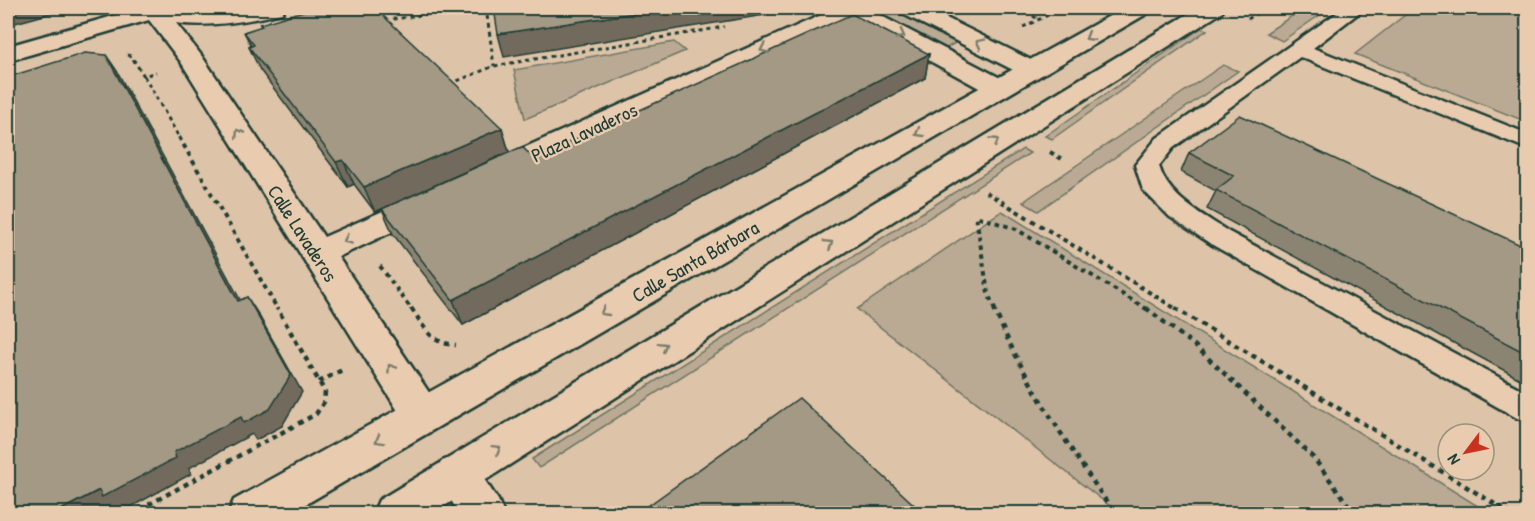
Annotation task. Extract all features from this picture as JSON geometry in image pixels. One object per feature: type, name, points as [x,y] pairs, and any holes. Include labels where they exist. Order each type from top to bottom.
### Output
[{"type":"street","points":[[8,54],[158,9],[170,16],[206,18],[274,8]]},
{"type":"street","points":[[851,8],[999,88]]},
{"type":"street","name":"Plaza Lavaderos","points":[[316,254],[851,8]]},
{"type":"street","points":[[909,8],[1032,70]]},
{"type":"street","name":"Calle Santa Bárbara","points":[[249,513],[1140,8]]},
{"type":"street","points":[[394,513],[1213,8]]},
{"type":"street","name":"Calle Lavaderos","points":[[158,9],[422,415]]},
{"type":"street","points":[[185,50],[178,38],[188,27],[206,18]]},
{"type":"street","points":[[458,474],[483,513]]},
{"type":"lane","points":[[1356,8],[1298,49],[1225,114],[1166,143],[1147,165],[1152,184],[1179,211],[1220,238],[1527,409]]},
{"type":"lane","points":[[1298,49],[1527,142]]},
{"type":"path","points":[[368,14],[405,8]]},
{"type":"path","points":[[387,20],[466,8]]},
{"type":"path","points":[[486,8],[494,66]]},
{"type":"path","points":[[1019,8],[1039,20]]},
{"type":"path","points":[[390,10],[395,19]]},
{"type":"path","points":[[447,86],[494,66],[735,25]]},
{"type":"path","points":[[131,513],[316,414],[324,402],[326,392],[144,76]]},
{"type":"path","points":[[982,190],[1511,513]]},
{"type":"path","points":[[1115,513],[1056,428],[1007,340],[988,293],[976,216],[1016,229],[1061,255],[1138,302],[1194,345],[1313,457],[1355,513]]},
{"type":"path","points":[[375,259],[434,340],[453,345],[465,342]]},
{"type":"shaded area","points":[[864,8],[895,8],[959,41],[943,50]]},
{"type":"shaded area","points":[[1304,8],[1330,8],[1282,41],[1266,33]]},
{"type":"shaded area","points":[[1414,8],[1527,8],[1527,122],[1355,54]]},
{"type":"shaded area","points":[[1201,28],[1207,30],[1052,139],[1045,136]]},
{"type":"shaded area","points":[[674,42],[685,51],[525,119],[514,70]]},
{"type":"shaded area","points":[[1223,65],[1238,71],[1038,211],[1023,202]]},
{"type":"shaded area","points":[[1023,149],[1030,153],[539,468],[532,459]]},
{"type":"shaded area","points":[[1002,211],[1489,513],[1119,513],[857,309]]},
{"type":"building","points":[[313,8],[375,8],[502,128],[364,187],[343,160],[336,162],[249,47],[254,45],[244,32],[262,26],[260,24]]},
{"type":"building","points":[[494,8],[667,8],[498,34]]},
{"type":"building","points":[[852,14],[929,54],[453,300],[382,209],[522,147],[534,158]]},
{"type":"building","points":[[85,53],[106,55],[238,301],[247,297],[291,375],[270,409],[244,423],[241,417],[174,452],[176,458],[102,497],[99,490],[55,513],[8,513],[8,388],[13,386],[8,366],[8,77]]},
{"type":"building","points":[[1240,115],[1527,248],[1527,354],[1216,190],[1234,176],[1189,153]]},
{"type":"building","points":[[799,398],[923,513],[638,513]]}]
